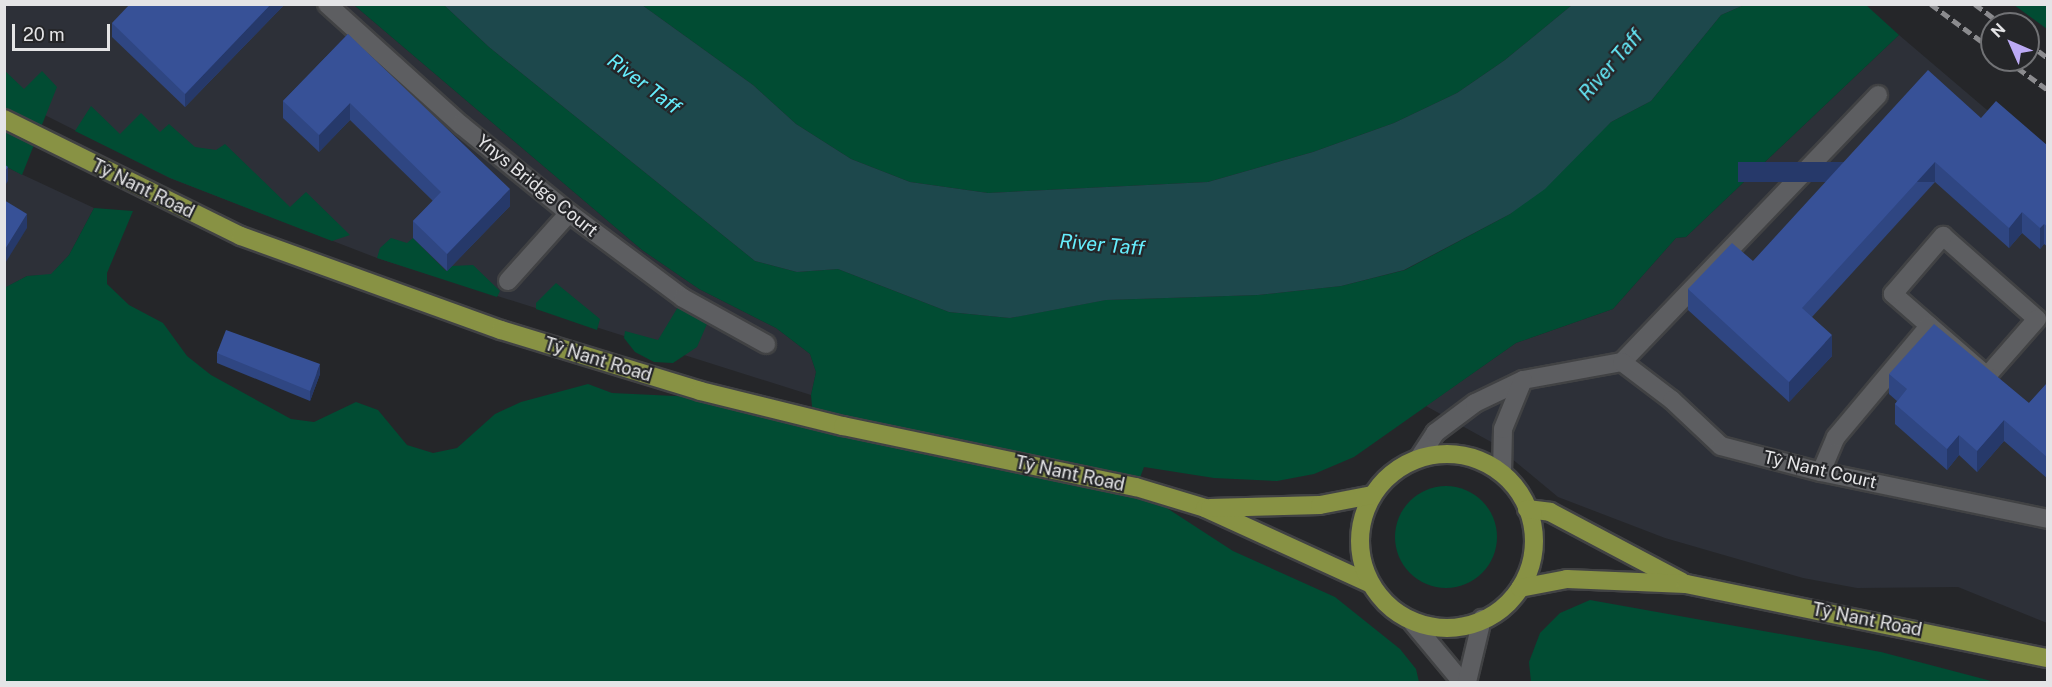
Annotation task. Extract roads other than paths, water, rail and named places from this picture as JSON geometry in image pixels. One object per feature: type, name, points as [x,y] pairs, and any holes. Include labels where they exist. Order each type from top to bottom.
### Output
[{"type":"main road","name":"Tŷ Nant Road","points":[[9,120],[241,236],[501,330],[700,391],[843,426],[1136,488],[1205,508],[1370,583]]},
{"type":"main road","name":"Tŷ Nant Road","points":[[1445,453],[1475,458],[1502,473],[1522,495],[1532,524],[1532,560],[1520,588],[1499,611],[1482,619],[1442,629],[1412,621],[1387,605],[1370,583],[1360,554],[1361,524],[1372,495],[1392,472],[1419,458],[1445,453]]},
{"type":"main road","name":"Tŷ Nant Road","points":[[1205,508],[1320,505],[1372,495]]},
{"type":"main road","name":"Tŷ Nant Road","points":[[1527,509],[1550,512],[1686,584]]},
{"type":"main road","name":"Tŷ Nant Road","points":[[1520,588],[1567,579],[1686,584],[2048,658]]},
{"type":"lane","name":"Ynys Bridge Court","points":[[327,4],[461,125],[569,213],[683,298],[766,344]]},
{"type":"lane","points":[[1419,458],[1435,433],[1475,403],[1522,380],[1622,362],[1878,95]]},
{"type":"lane","points":[[508,281],[569,213]]},
{"type":"lane","points":[[1942,236],[2037,319],[1987,376],[1929,326],[1893,294],[1942,236]]},
{"type":"lane","points":[[1821,472],[1836,437],[1929,326]]},
{"type":"lane","name":"Tŷ Nant Court","points":[[1622,362],[1672,400],[1721,446],[1821,472],[2048,519]]},
{"type":"lane","points":[[1502,473],[1503,429],[1522,380]]},
{"type":"lane","points":[[1467,682],[1482,619]]},
{"type":"lane","points":[[1412,621],[1462,682]]},
{"type":"water","name":"River Taff","points":[[444,5],[642,5],[753,85],[796,124],[851,159],[910,182],[988,193],[1208,182],[1313,152],[1394,123],[1457,93],[1505,60],[1572,5],[1744,5],[1721,15],[1651,101],[1611,122],[1545,189],[1510,214],[1404,270],[1341,286],[1258,295],[1106,300],[1010,318],[949,312],[838,269],[797,272],[755,261],[489,47]]},
{"type":"railway","points":[[1931,4],[1980,40]]},
{"type":"railway","points":[[1975,4],[1986,12]]},
{"type":"railway","points":[[2040,52],[2048,58]]},
{"type":"railway","points":[[2023,72],[2048,90]]}]
